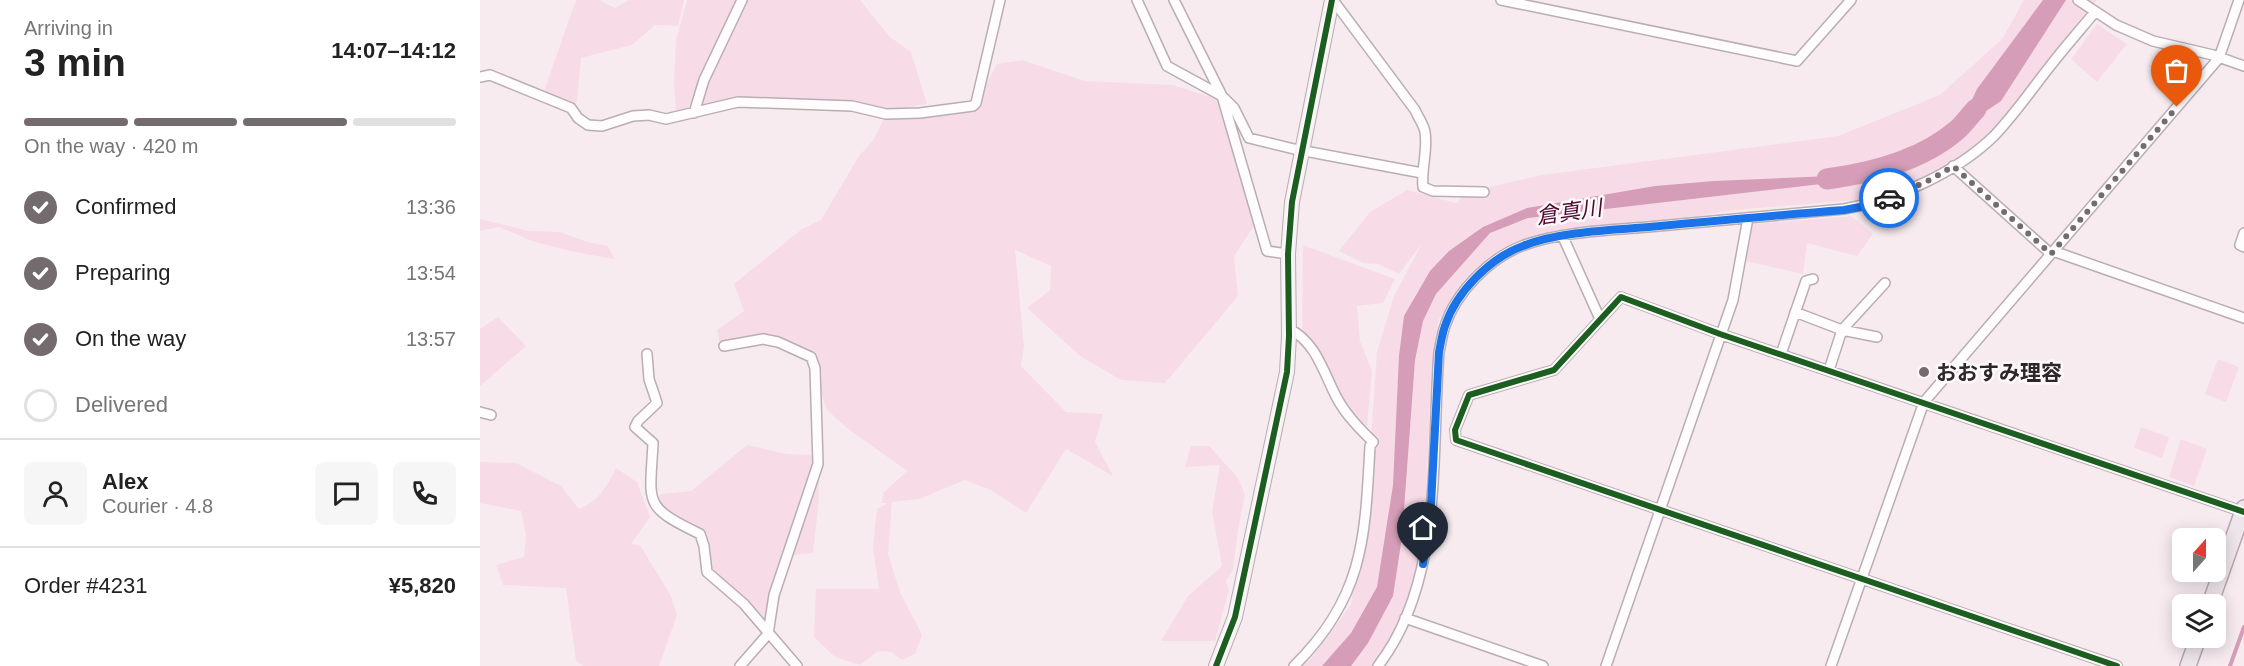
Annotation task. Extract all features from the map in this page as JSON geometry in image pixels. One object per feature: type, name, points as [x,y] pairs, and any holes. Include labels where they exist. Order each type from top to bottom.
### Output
[{"type":"main road","points":[[2214,594],[2244,511]]},
{"type":"main road","points":[[2188,666],[2194,648]]},
{"type":"street","points":[[694,112],[704,80],[742,0]]},
{"type":"street","points":[[480,76],[490,75],[571,108],[578,118],[588,125],[602,126],[633,116],[666,119],[738,102],[852,106],[886,114],[920,113],[973,106],[976,103],[1000,0]]},
{"type":"street","points":[[1137,0],[1167,66],[1222,96],[1234,108],[1249,138],[1422,173]]},
{"type":"street","points":[[1174,0],[1222,96],[1267,251],[1288,254]]},
{"type":"street","points":[[1216,666],[1235,617],[1244,580],[1287,372],[1288,254],[1292,202],[1332,0]]},
{"type":"street","points":[[1332,0],[1415,110],[1425,130],[1426,149],[1422,173],[1424,187],[1433,191],[1484,192]]},
{"type":"street","points":[[1501,0],[1797,61],[1851,0]]},
{"type":"street","points":[[2078,0],[2116,25],[2153,40],[2244,66]]},
{"type":"street","points":[[1831,666],[1924,402],[2219,58],[2239,0]]},
{"type":"street","points":[[1378,666],[1388,654],[1405,618],[1425,560],[1430,524],[1439,352],[1445,324],[1459,299],[1476,278],[1497,260],[1522,246],[1563,237],[1844,210],[1871,205],[1899,195],[1953,166],[1991,138],[2018,110],[2092,10]]},
{"type":"street","points":[[1953,166],[2052,252],[2244,318]]},
{"type":"street","points":[[1606,666],[1733,300],[1748,218]]},
{"type":"street","points":[[2244,233],[2240,245],[2244,247]]},
{"type":"street","points":[[1563,237],[1600,319]]},
{"type":"street","points":[[1781,354],[1806,280],[1813,279]]},
{"type":"street","points":[[1829,370],[1842,330],[1885,283]]},
{"type":"street","points":[[2117,666],[1456,440],[1455,430],[1469,395],[1554,370],[1621,297],[2151,482],[2244,511]]},
{"type":"street","points":[[1795,312],[1842,330],[1877,337]]},
{"type":"street","points":[[1289,329],[1299,333],[1317,355],[1338,400],[1354,423],[1373,442],[1370,447],[1365,526],[1355,575],[1342,604],[1325,630],[1294,666]]},
{"type":"street","points":[[724,346],[764,339],[778,342],[811,357],[815,368],[818,464],[774,595],[768,634],[740,666]]},
{"type":"street","points":[[647,354],[649,379],[657,403],[638,421],[635,427],[652,443],[651,496],[657,510],[674,522],[700,534],[707,572],[744,604],[797,666]]},
{"type":"street","points":[[480,412],[491,416]]},
{"type":"street","points":[[1405,618],[1543,666]]},
{"type":"shaded area","points":[[576,0],[599,0],[615,8],[629,0],[684,0],[678,26],[655,25],[632,45],[581,58],[577,102],[571,108],[544,91]]},
{"type":"shaded area","points":[[687,0],[860,0],[890,37],[911,52],[927,104],[891,111],[746,102],[702,111],[703,95],[740,4],[688,107],[676,112],[674,82],[676,41]]},
{"type":"shaded area","points":[[2024,0],[2097,0],[1997,132],[1921,184],[1859,200],[1734,210],[1522,246],[1465,279],[1439,319],[1431,377],[1423,564],[1388,654],[1377,666],[1303,666],[1351,605],[1369,464],[1377,352],[1394,296],[1422,243],[1399,274],[1378,264],[1363,263],[1339,251],[1370,212],[1407,190],[1456,203],[1467,192],[1542,175],[1838,136],[1940,95],[2002,39]]},
{"type":"shaded area","points":[[2097,24],[2127,44],[2097,82],[2071,59]]},
{"type":"shaded area","points":[[1022,60],[1085,81],[1173,85],[1217,99],[1254,226],[1234,256],[1238,296],[1165,383],[1121,380],[1080,356],[1027,308],[1050,290],[1051,266],[1015,250],[1024,346],[1021,366],[1066,412],[1103,414],[1095,442],[1113,476],[1066,449],[1026,513],[991,490],[965,480],[919,499],[892,502],[888,554],[900,592],[922,635],[915,654],[902,660],[891,652],[878,651],[860,665],[835,657],[814,637],[816,589],[879,589],[873,547],[877,509],[888,503],[882,503],[883,493],[907,471],[847,428],[827,410],[821,393],[822,372],[807,350],[770,334],[720,345],[717,330],[744,311],[734,284],[802,229],[821,220],[859,156],[874,139],[886,114],[976,103],[997,64]]},
{"type":"shaded area","points":[[1851,216],[1873,234],[1857,256],[1807,243],[1803,274],[1746,261],[1753,224]]},
{"type":"shaded area","points":[[480,219],[529,231],[560,232],[587,242],[608,246],[615,259],[574,252],[532,241],[499,227],[480,231]]},
{"type":"shaded area","points":[[1303,245],[1395,279],[1383,303],[1357,306],[1360,341],[1372,371],[1367,426],[1351,418],[1302,329]]},
{"type":"shaded area","points":[[498,317],[526,346],[480,386],[480,329]]},
{"type":"shaded area","points":[[2218,359],[2239,367],[2226,402],[2205,394]]},
{"type":"shaded area","points":[[2141,427],[2169,437],[2162,458],[2134,448]]},
{"type":"shaded area","points":[[2181,439],[2207,449],[2194,486],[2169,477]]},
{"type":"shaded area","points":[[747,445],[787,454],[818,455],[819,499],[813,553],[791,555],[772,588],[769,631],[712,579],[704,534],[696,527],[657,510],[660,494],[691,491]]},
{"type":"shaded area","points":[[1191,446],[1209,446],[1238,478],[1245,495],[1233,570],[1226,581],[1229,590],[1215,641],[1161,641],[1188,596],[1222,566],[1212,511],[1220,465],[1185,467]]},
{"type":"shaded area","points":[[480,462],[516,463],[561,486],[579,509],[592,502],[601,493],[616,468],[637,482],[650,517],[631,544],[640,545],[671,596],[677,615],[659,666],[583,666],[576,661],[566,588],[503,585],[496,565],[524,557],[526,535],[521,511],[480,503]]},
{"type":"water","points":[[2043,0],[2066,0],[2001,101],[1958,130],[1977,89]]},
{"type":"water","points":[[1853,175],[1856,180],[1528,218],[1490,233],[1436,294],[1423,321],[1415,360],[1402,537],[1393,596],[1368,643],[1351,666],[1322,666],[1351,633],[1377,587],[1393,485],[1399,356],[1404,316],[1430,271],[1449,251],[1483,227],[1527,208],[1655,186]]},
{"type":"waterway","name":"倉真川","points":[[1827,179],[1878,169],[1912,158],[1943,141],[1960,128],[1976,109]]},
{"type":"waterway","points":[[2230,666],[2244,627]]},
{"type":"cycle path","points":[[1216,666],[1235,617],[1287,372],[1288,254],[1292,202],[1332,0]]},
{"type":"cycle path","points":[[2117,666],[1456,440],[1455,430],[1469,395],[1554,370],[1621,297],[1720,334],[2244,512]]},
{"type":"way so far","points":[[1889,198],[1932,179],[1953,166],[2051,254],[2177,107]]},
{"type":"place","name":"おおすみ理容","points":[[1924,372]]},
{"type":"route","points":[[1423,564],[1430,524],[1439,352],[1445,324],[1459,299],[1476,278],[1497,260],[1522,246],[1552,238],[1624,229],[1844,210],[1871,205],[1889,198]]}]
